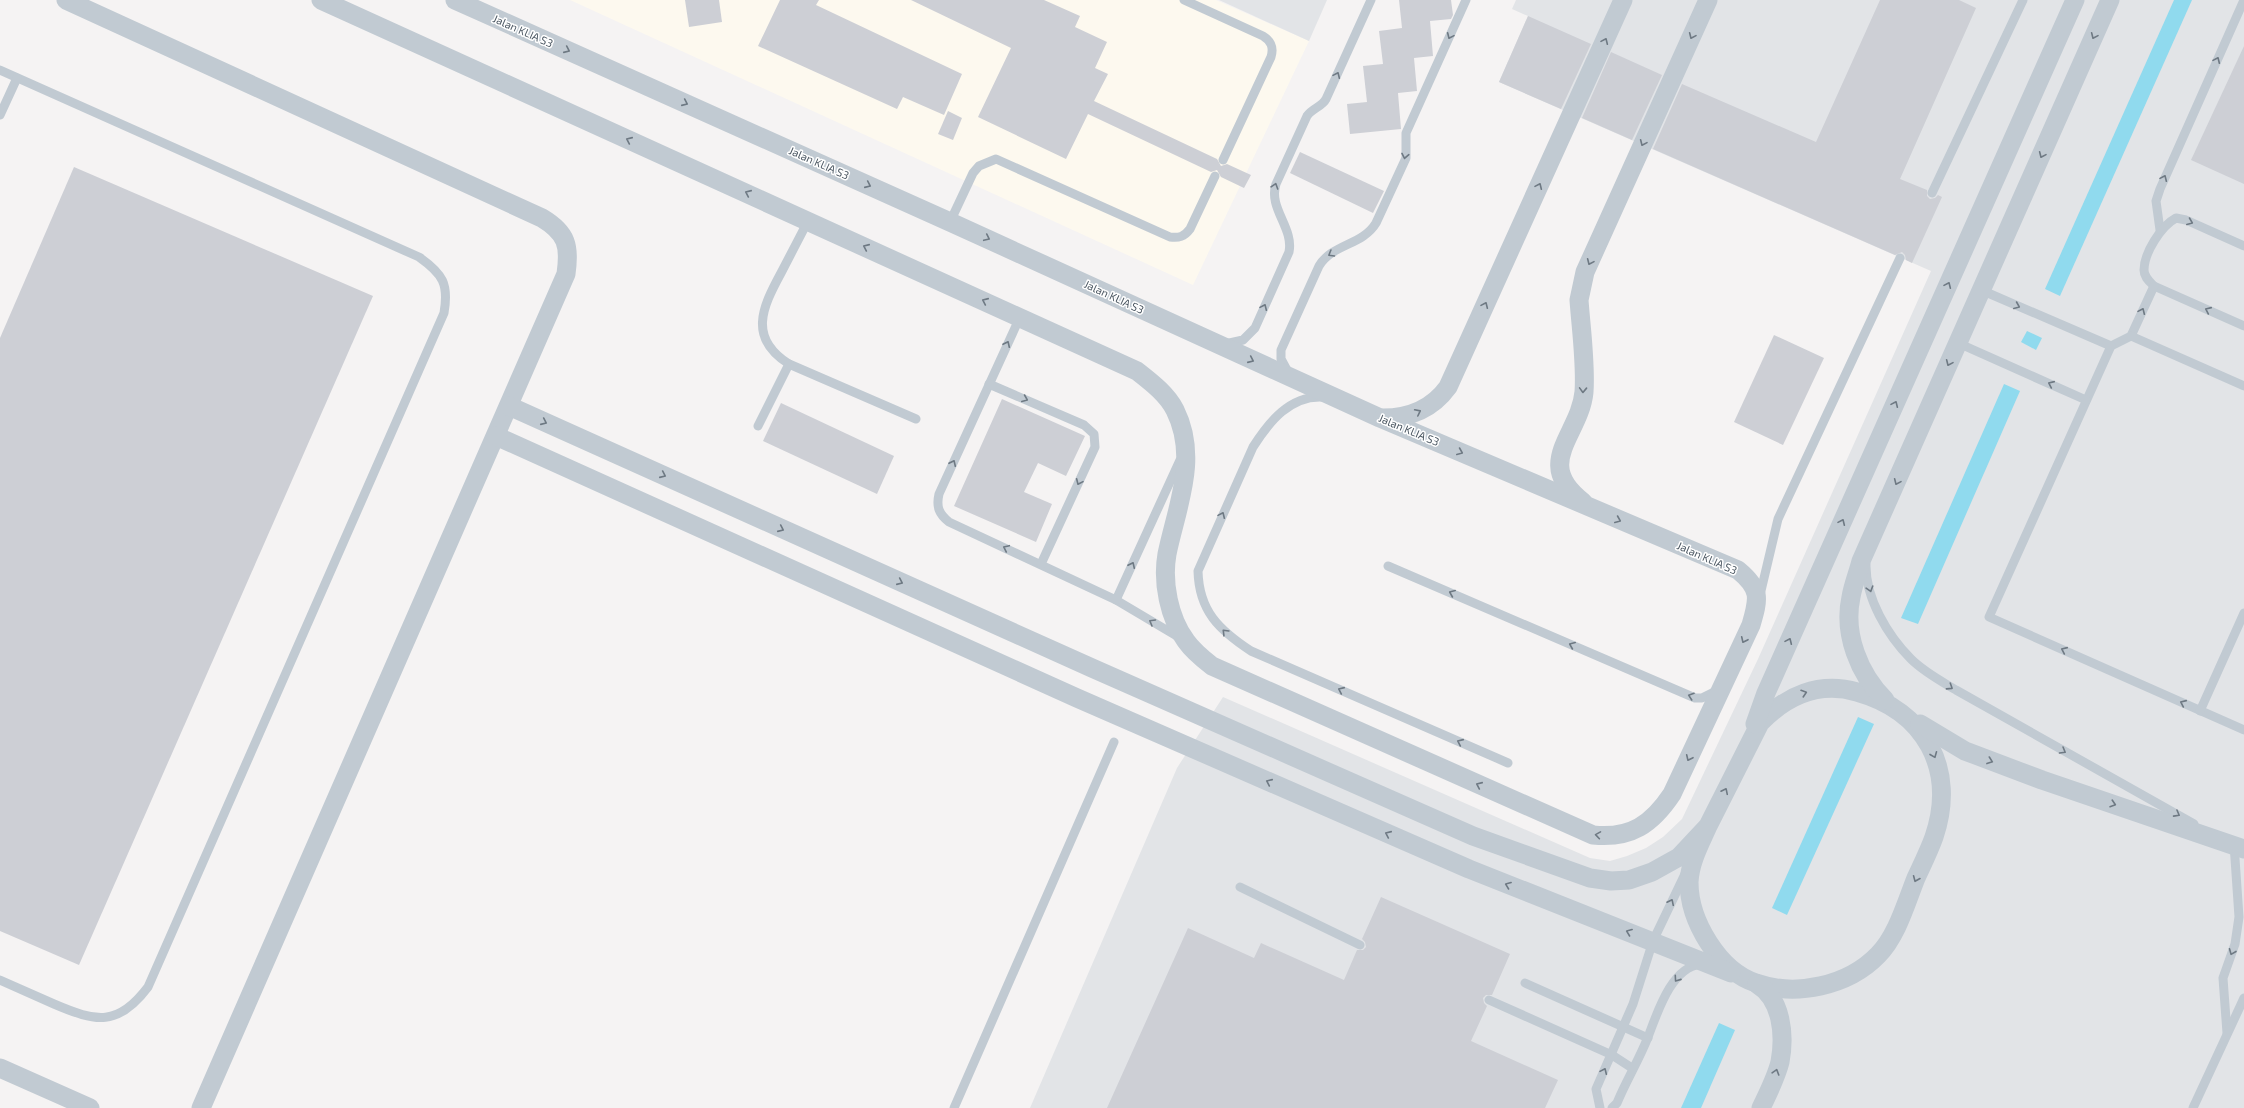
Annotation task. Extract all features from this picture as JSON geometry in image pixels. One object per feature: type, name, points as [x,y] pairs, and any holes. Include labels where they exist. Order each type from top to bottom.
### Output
[{"type":"street","points":[[66,0],[552,224],[561,233],[569,252],[566,274],[201,1108]]},
{"type":"street","points":[[321,0],[1137,371],[1157,386],[1175,409],[1182,428],[1186,448],[1184,490],[1167,555],[1166,575],[1168,598],[1186,641],[1198,655],[1222,671],[1581,830],[1605,836],[1618,836],[1640,827],[1664,806],[1672,794],[1751,625],[1758,604]]},
{"type":"street","name":"Jalan KLIA S3","points":[[454,0],[950,222],[1380,418],[1738,570],[1753,585],[1757,593],[1758,604]]},
{"type":"street","points":[[1380,418],[1399,418],[1414,414],[1440,398],[1448,387],[1623,0]]},
{"type":"street","points":[[1592,509],[1577,497],[1567,486],[1560,466],[1563,446],[1578,417],[1584,391],[1579,300],[1581,287],[1585,272],[1708,0]]},
{"type":"street","points":[[1749,742],[1769,686],[2075,0]]},
{"type":"street","points":[[496,436],[1135,724],[1469,869],[1653,941],[1750,981],[1786,989],[1833,983],[1849,976],[1879,954],[1895,927],[1934,837],[1941,799],[1941,778],[1936,758],[1929,742],[1867,679],[1859,664],[1850,632],[1848,612],[1851,596],[1861,561],[2110,0]]},
{"type":"street","points":[[509,406],[1084,665],[1472,836],[1590,878],[1611,881],[1629,880],[1652,872],[1679,857],[1708,826]]},
{"type":"street","points":[[1761,1108],[1775,1078],[1780,1062],[1780,1026],[1778,1008],[1772,996],[1730,969],[1718,956],[1708,941],[1696,915],[1689,883],[1695,855],[1749,742],[1760,723],[1773,710],[1790,698],[1822,688],[1852,690],[1879,699],[1965,751],[2042,780],[2234,844]]},
{"type":"street","points":[[0,1068],[90,1108]]},
{"type":"lane","points":[[1184,0],[1263,36],[1272,45],[1273,51],[1271,57],[1223,160]]},
{"type":"lane","points":[[1216,343],[1227,344],[1243,340],[1255,328],[1290,244],[1274,202],[1273,192],[1310,110],[1324,102],[1326,99],[1371,0]]},
{"type":"lane","points":[[1294,379],[1284,366],[1281,359],[1281,350],[1287,334],[1324,258],[1371,231],[1376,223],[1406,158],[1406,133],[1466,0]]},
{"type":"lane","points":[[1932,193],[2023,0]]},
{"type":"lane","points":[[2160,230],[2156,201],[2160,189],[2244,0]]},
{"type":"lane","points":[[0,70],[419,257],[434,268],[443,280],[447,295],[444,313],[148,987],[137,1002],[119,1014],[99,1019],[80,1015],[0,980]]},
{"type":"lane","points":[[0,115],[17,78]]},
{"type":"lane","points":[[950,222],[973,173],[979,166],[996,159],[1170,236],[1178,238],[1186,234],[1190,229],[1215,176]]},
{"type":"lane","points":[[2244,246],[2186,220],[2176,218],[2160,230],[2146,259],[2144,270],[2146,279],[2154,286],[2244,326]]},
{"type":"lane","points":[[808,221],[768,297],[762,313],[761,326],[765,340],[780,358],[789,364],[916,419]]},
{"type":"lane","points":[[1758,604],[1778,519],[1900,258]]},
{"type":"lane","points":[[2154,286],[2131,336],[2111,346],[1989,617],[2244,730]]},
{"type":"lane","points":[[1981,290],[2111,346]]},
{"type":"lane","points":[[1020,317],[939,494],[937,502],[938,511],[949,522],[1116,600],[1186,641]]},
{"type":"lane","points":[[2131,336],[2244,386]]},
{"type":"lane","points":[[1958,343],[2086,400]]},
{"type":"lane","points":[[758,426],[789,364]]},
{"type":"lane","points":[[989,384],[1084,425],[1094,434],[1095,447],[1041,564]]},
{"type":"lane","points":[[1342,400],[1313,396],[1300,400],[1276,417],[1263,430],[1250,454],[1198,571],[1199,588],[1205,605],[1214,620],[1227,635],[1251,651],[1508,763]]},
{"type":"lane","points":[[1116,600],[1186,448]]},
{"type":"lane","points":[[1872,537],[1866,558],[1866,568],[1871,593],[1882,620],[1911,659],[1956,690],[2234,844],[2239,917],[2235,944],[2223,978],[2227,1033]]},
{"type":"lane","points":[[1388,566],[1695,698],[1710,696],[1724,683]]},
{"type":"lane","points":[[2200,711],[2244,613]]},
{"type":"lane","points":[[954,1108],[1114,742]]},
{"type":"lane","points":[[1600,1108],[1596,1089],[1624,1026],[1653,941],[1670,902],[1695,855]]},
{"type":"lane","points":[[1240,887],[1360,945]]},
{"type":"lane","points":[[1612,1108],[1617,1103],[1632,1068],[1648,1038],[1658,1010],[1680,974],[1697,964],[1708,964]]},
{"type":"lane","points":[[1525,983],[1648,1038]]},
{"type":"lane","points":[[2193,1108],[2244,998]]},
{"type":"lane","points":[[1489,1000],[1612,1055],[1632,1068]]},
{"type":"shaded area","points":[[570,0],[1216,0],[1309,41],[1193,285]]},
{"type":"shaded area","points":[[1219,0],[1327,0],[1309,41]]},
{"type":"shaded area","points":[[1516,0],[2244,0],[2244,1108],[1030,1108],[1177,768],[1223,697],[1590,858],[1610,861],[1646,848],[1663,837],[1682,819],[1758,659],[1931,271],[1499,82],[1528,16],[1512,9]]},
{"type":"water","points":[[2174,0],[2192,0],[2060,296],[2045,289]]},
{"type":"water","points":[[2027,331],[2042,338],[2036,350],[2021,342]]},
{"type":"water","points":[[2004,384],[2020,391],[1918,624],[1901,618]]},
{"type":"water","points":[[1858,717],[1874,724],[1787,915],[1772,908]]},
{"type":"water","points":[[1719,1023],[1735,1030],[1701,1108],[1681,1108]]},
{"type":"building","points":[[685,0],[719,0],[722,22],[689,27]]},
{"type":"building","points":[[780,0],[819,0],[816,5],[962,74],[944,115],[903,97],[897,109],[758,46]]},
{"type":"building","points":[[911,0],[1044,0],[1080,16],[1075,27],[1107,42],[1095,68],[1108,74],[1094,101],[1217,159],[1221,166],[1227,164],[1251,175],[1244,188],[1221,177],[1217,170],[1211,172],[1088,114],[1066,159],[978,117],[1011,48]]},
{"type":"building","points":[[1399,0],[1451,0],[1453,15],[1451,19],[1430,21],[1433,56],[1414,58],[1417,91],[1398,93],[1401,129],[1350,134],[1347,104],[1367,102],[1363,66],[1383,64],[1379,31],[1402,28]]},
{"type":"building","points":[[1880,0],[1959,0],[1976,8],[1900,179],[1927,190],[1927,196],[1930,199],[1935,198],[1938,195],[1942,197],[1912,263],[1906,260],[1905,255],[1902,252],[1895,255],[1653,149],[1682,84],[1816,142]]},
{"type":"building","points":[[1528,16],[1591,44],[1561,109],[1499,82]]},
{"type":"building","points":[[2244,46],[2244,184],[2191,160]]},
{"type":"building","points":[[1611,52],[1662,75],[1632,140],[1582,118]]},
{"type":"building","points":[[948,111],[962,118],[953,140],[938,134]]},
{"type":"building","points":[[1300,152],[1384,191],[1373,213],[1290,173]]},
{"type":"building","points":[[74,167],[373,296],[79,965],[0,931],[0,338]]},
{"type":"building","points":[[1774,335],[1824,358],[1783,445],[1734,422]]},
{"type":"building","points":[[1002,399],[1085,436],[1066,476],[1038,463],[1024,492],[1052,504],[1036,542],[954,506]]},
{"type":"building","points":[[781,403],[894,456],[877,494],[763,441]]},
{"type":"building","points":[[1381,897],[1510,954],[1492,995],[1486,995],[1483,998],[1484,1003],[1487,1006],[1471,1041],[1558,1080],[1545,1108],[1107,1108],[1188,928],[1254,958],[1261,943],[1344,980],[1357,950],[1363,950],[1366,947],[1365,942],[1362,939]]}]
